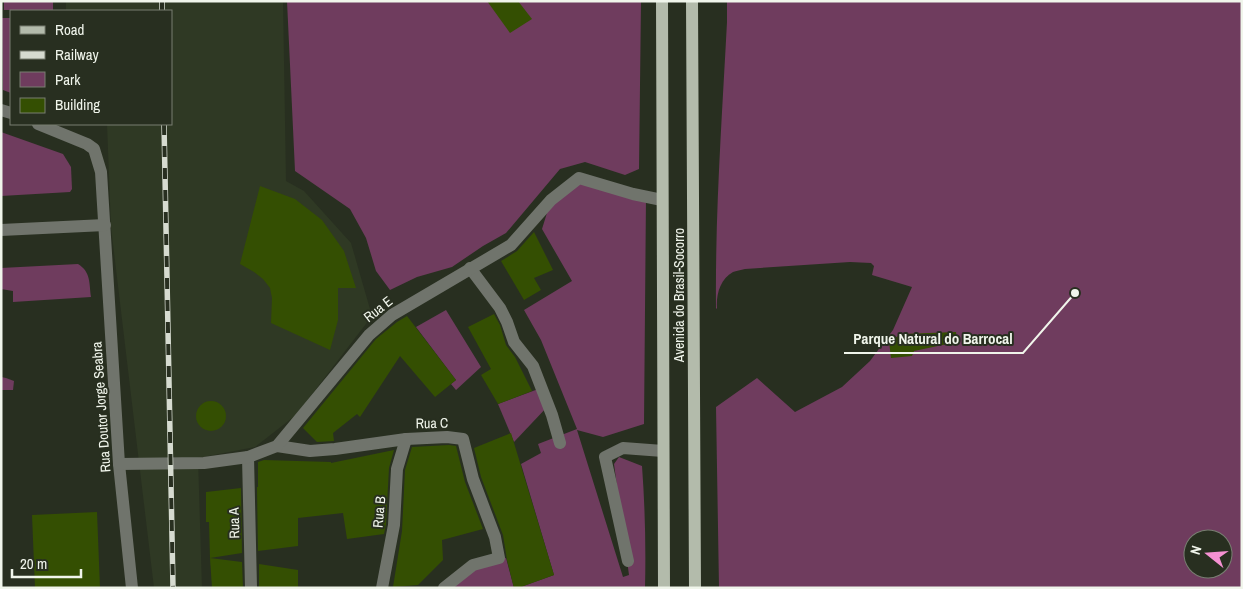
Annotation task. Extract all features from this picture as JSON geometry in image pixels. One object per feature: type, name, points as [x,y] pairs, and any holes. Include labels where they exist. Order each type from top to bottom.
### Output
[{"type":"main road","name":"Avenida do Brasil-Socorro","points":[[662,1],[664,588]]},
{"type":"main road","name":"Avenida do Brasil-Socorro","points":[[692,1],[695,588]]},
{"type":"street","name":"Rua Doutor Jorge Seabra","points":[[41,125],[88,144],[94,150],[101,172],[119,464],[132,588]]},
{"type":"street","name":"Rua E","points":[[119,464],[204,464],[248,457],[277,446],[369,335],[392,315],[511,245],[550,200],[579,178],[633,194],[662,200]]},
{"type":"street","points":[[1,230],[105,225]]},
{"type":"street","points":[[470,268],[500,308],[514,342],[533,366],[552,415],[560,443]]},
{"type":"street","name":"Rua C","points":[[277,446],[310,451],[406,439],[448,436],[463,439],[472,479],[495,537],[499,558],[473,565],[444,588]]},
{"type":"street","name":"Rua B","points":[[382,588],[394,525],[397,469],[406,439]]},
{"type":"street","points":[[628,561],[605,457],[623,448],[663,451]]},
{"type":"street","name":"Rua A","points":[[248,457],[250,588]]},
{"type":"shaded area","points":[[66,1],[283,1],[286,181],[304,191],[351,243],[372,316],[296,415],[255,447],[198,458],[202,588],[154,588],[111,227],[107,125],[172,125],[172,10],[66,10]]},
{"type":"green space","points":[[4,1],[53,1],[53,10],[4,10]]},
{"type":"green space","points":[[287,1],[641,1],[639,169],[625,175],[585,162],[560,169],[506,233],[452,267],[417,277],[390,290],[376,271],[366,238],[350,209],[295,171]]},
{"type":"green space","points":[[727,1],[1242,1],[1242,588],[719,588],[716,407],[757,378],[795,412],[842,387],[870,361],[893,330],[912,287],[872,275],[874,266],[871,263],[850,262],[745,269],[733,272],[722,283],[718,293],[716,309],[718,201]]},
{"type":"green space","points":[[2,18],[10,18],[10,93],[3,90]]},
{"type":"green space","points":[[1,132],[63,154],[71,167],[72,189],[70,192],[1,196]]},
{"type":"green space","points":[[579,178],[646,197],[644,424],[603,437],[577,430],[623,577],[629,575],[614,464],[619,457],[642,466],[645,588],[518,588],[554,575],[521,464],[541,453],[538,444],[577,429],[541,340],[524,310],[572,281],[542,229],[551,200]]},
{"type":"green space","points":[[78,264],[87,274],[91,297],[13,302],[13,291],[1,289],[1,268]]},
{"type":"green space","points":[[446,310],[481,367],[456,390],[451,384],[456,380],[416,327]]},
{"type":"green space","points":[[1,377],[14,381],[13,390],[1,390]]},
{"type":"green space","points":[[541,388],[548,406],[514,442],[498,404]]},
{"type":"green space","points":[[506,558],[514,588],[445,588],[482,563]]},
{"type":"building","points":[[487,1],[518,1],[532,19],[510,33]]},
{"type":"building","points":[[260,186],[295,199],[322,220],[344,251],[356,288],[338,288],[338,320],[330,350],[271,323],[272,298],[270,288],[263,279],[240,264]]},
{"type":"building","points":[[534,232],[553,270],[534,278],[541,290],[524,300],[501,261],[517,251]]},
{"type":"building","points":[[494,314],[500,325],[506,345],[515,357],[532,391],[498,404],[481,375],[491,369],[468,327]]},
{"type":"building","points":[[407,316],[456,380],[435,397],[400,356],[360,417],[357,414],[333,433],[334,441],[317,442],[303,428],[376,339]]},
{"type":"building","points":[[956,332],[957,342],[914,351],[912,356],[891,358],[889,341],[902,334]]},
{"type":"building","points":[[211,401],[217,402],[225,410],[225,422],[217,430],[211,431],[205,430],[197,422],[196,416],[197,410],[205,402]]},
{"type":"building","points":[[511,433],[554,575],[518,588],[514,588],[503,535],[481,477],[474,448]]},
{"type":"building","points":[[456,446],[465,482],[483,529],[442,540],[443,560],[418,585],[393,587],[402,531],[405,470],[412,447]]},
{"type":"building","points":[[394,450],[389,468],[384,534],[347,539],[343,513],[298,518],[298,546],[258,551],[258,462],[264,460],[331,463]]},
{"type":"building","points":[[241,488],[242,553],[210,558],[209,522],[206,522],[206,492]]},
{"type":"building","points":[[97,512],[100,588],[35,588],[32,515]]},
{"type":"building","points":[[210,558],[242,562],[243,588],[212,588]]},
{"type":"building","points":[[259,564],[298,570],[298,588],[259,588]]},
{"type":"railway","points":[[162,1],[162,10]]},
{"type":"railway","points":[[164,125],[173,588]]},
{"type":"place","name":"Parque Natural do Barrocal","points":[[1075,293]]}]
